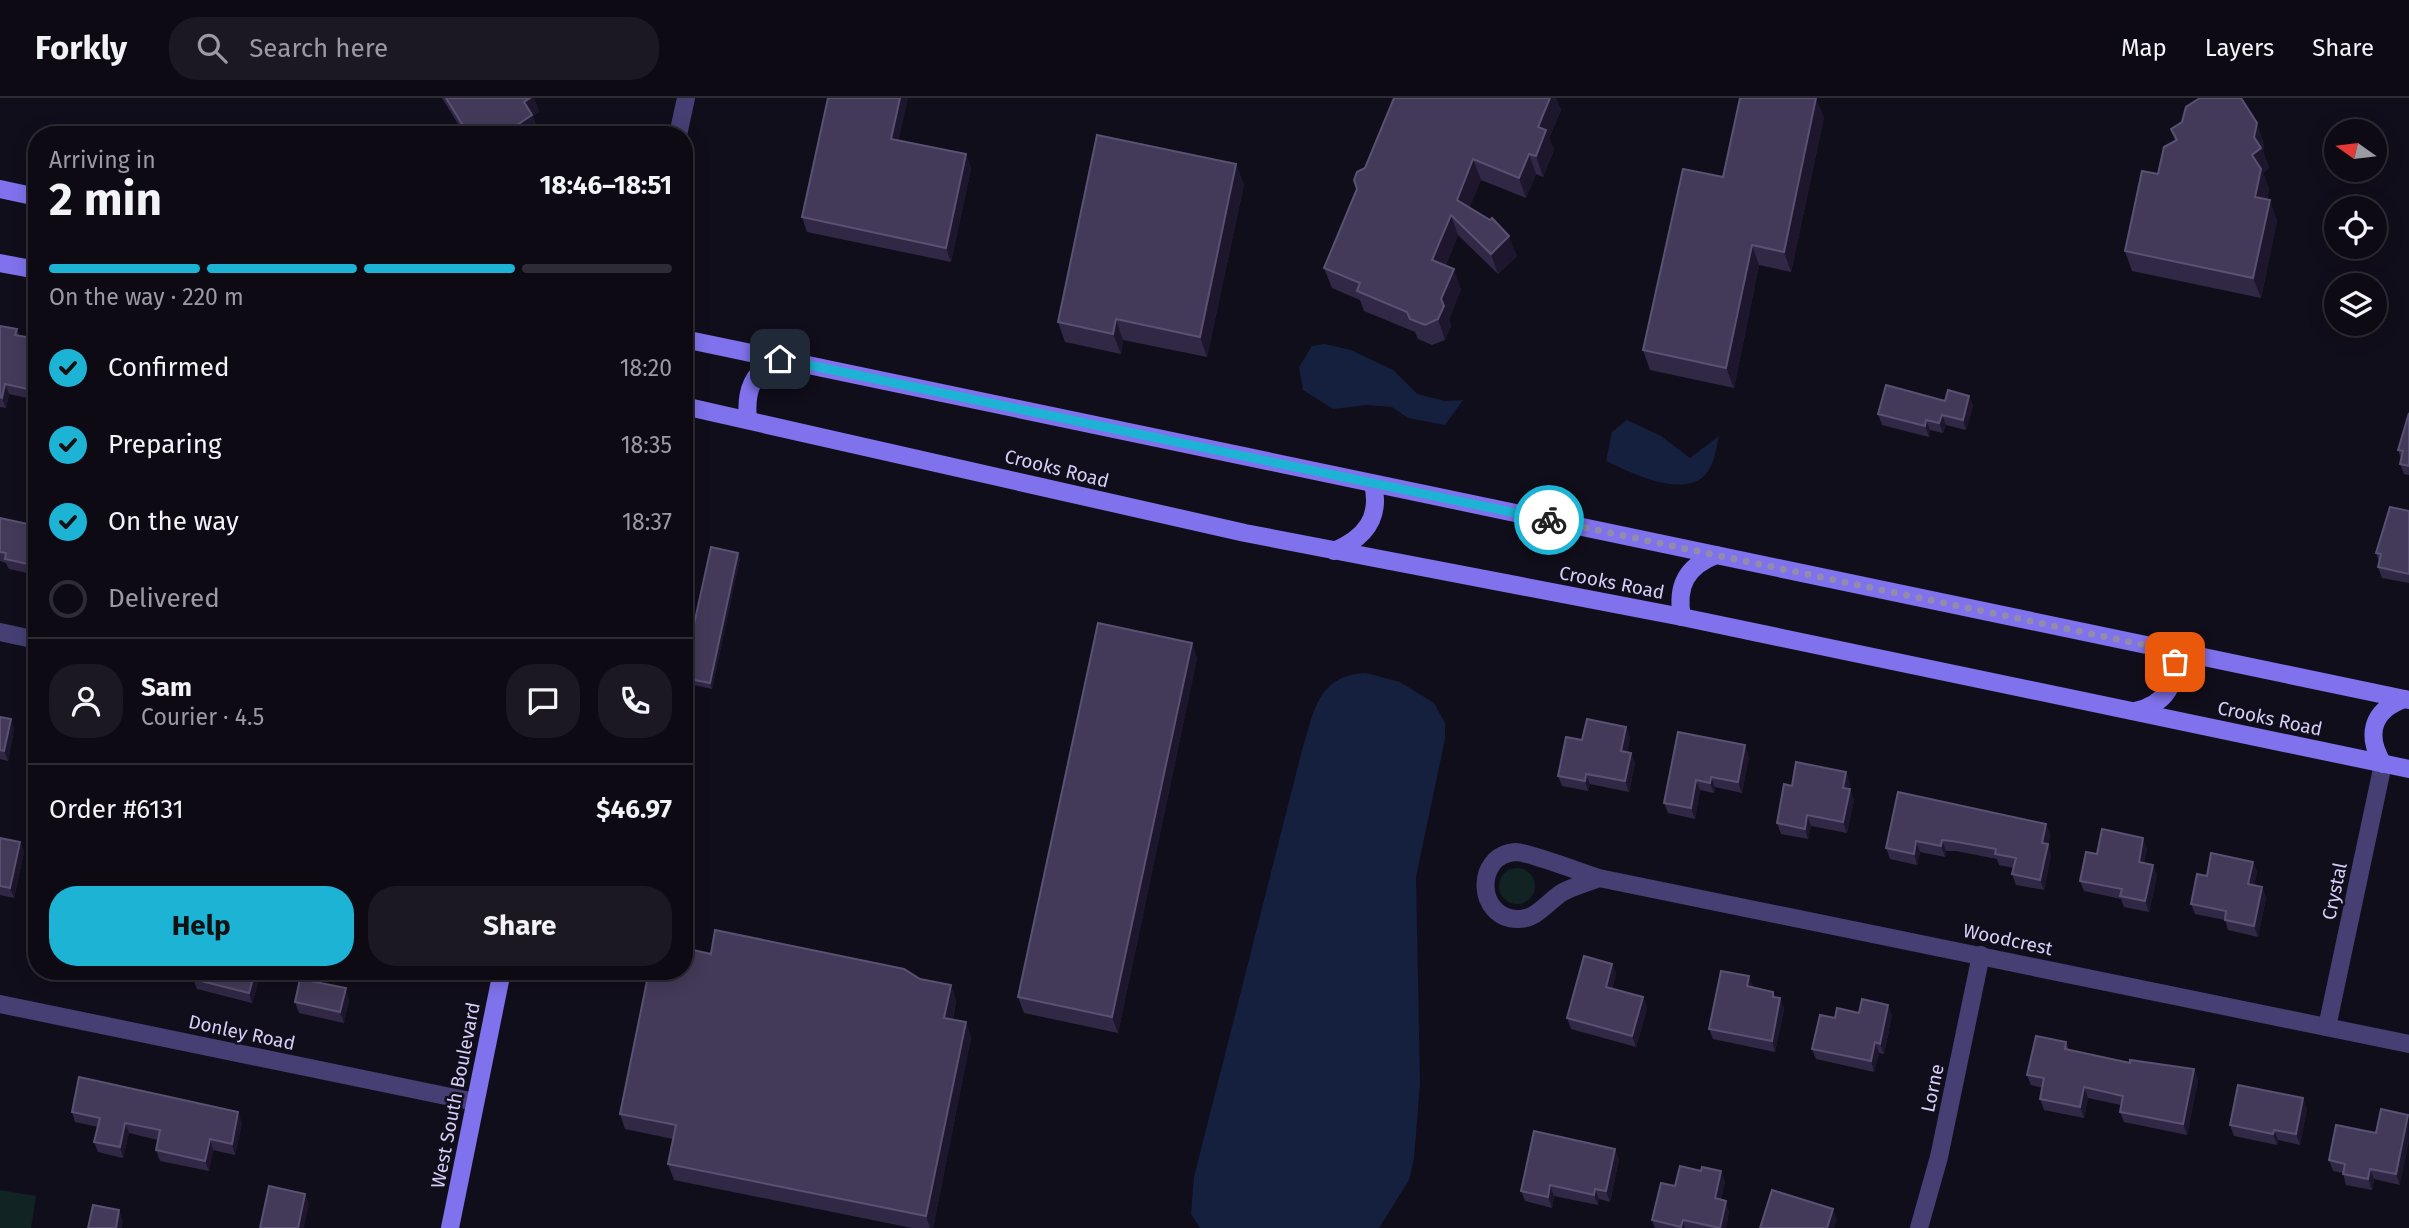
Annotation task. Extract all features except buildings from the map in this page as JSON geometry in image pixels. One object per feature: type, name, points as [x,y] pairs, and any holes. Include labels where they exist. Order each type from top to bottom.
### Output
[{"type":"main road","points":[[0,189],[28,195]]},
{"type":"main road","points":[[0,263],[28,268]]},
{"type":"main road","points":[[693,341],[2407,700]]},
{"type":"main road","points":[[748,420],[747,397],[754,377],[765,366],[780,359]]},
{"type":"main road","name":"Crooks Road","points":[[693,407],[1334,551],[1682,617],[2409,769]]},
{"type":"main road","points":[[1334,551],[1363,536],[1375,511],[1373,484]]},
{"type":"main road","points":[[1682,617],[1681,589],[1688,573],[1700,561],[1716,555]]},
{"type":"main road","points":[[2135,711],[2151,707],[2170,689],[2174,677],[2173,651]]},
{"type":"main road","points":[[2383,764],[2374,749],[2374,727],[2390,704],[2407,700]]},
{"type":"main road","name":"West South Boulevard","points":[[450,1228],[500,980]]},
{"type":"street","points":[[680,126],[686,98]]},
{"type":"street","points":[[0,632],[28,638]]},
{"type":"street","name":"Crystal","points":[[2327,1027],[2383,764]]},
{"type":"street","name":"Woodcrest","points":[[1599,878],[1566,891],[1525,919],[1516,920],[1496,912],[1485,892],[1485,881],[1492,863],[1510,853],[1527,853],[1599,878],[2409,1045]]},
{"type":"street","name":"Lorne","points":[[1919,1228],[1939,1157],[1981,955]]},
{"type":"street","name":"Donley Road","points":[[0,1004],[475,1102]]},
{"type":"shaded area","points":[[1517,868],[1530,873],[1535,886],[1530,899],[1517,904],[1504,899],[1499,886],[1504,873]]},
{"type":"shaded area","points":[[0,1190],[36,1196],[31,1228],[0,1228]]},
{"type":"water","points":[[1324,344],[1351,350],[1393,370],[1417,394],[1445,401],[1463,400],[1445,425],[1408,418],[1392,407],[1366,405],[1333,409],[1303,390],[1299,367],[1312,346]]},
{"type":"water","points":[[1627,420],[1661,436],[1690,458],[1719,436],[1710,468],[1694,482],[1669,484],[1606,461],[1612,432]]},
{"type":"water","points":[[1366,673],[1400,682],[1434,703],[1445,723],[1445,739],[1416,877],[1420,1084],[1414,1158],[1409,1180],[1379,1228],[1200,1228],[1191,1214],[1194,1177],[1301,754],[1314,711],[1327,689],[1349,675]]},
{"type":"way so far","points":[[1549,520],[2173,651],[2175,662]]},
{"type":"route","points":[[780,359],[1549,520]]}]
